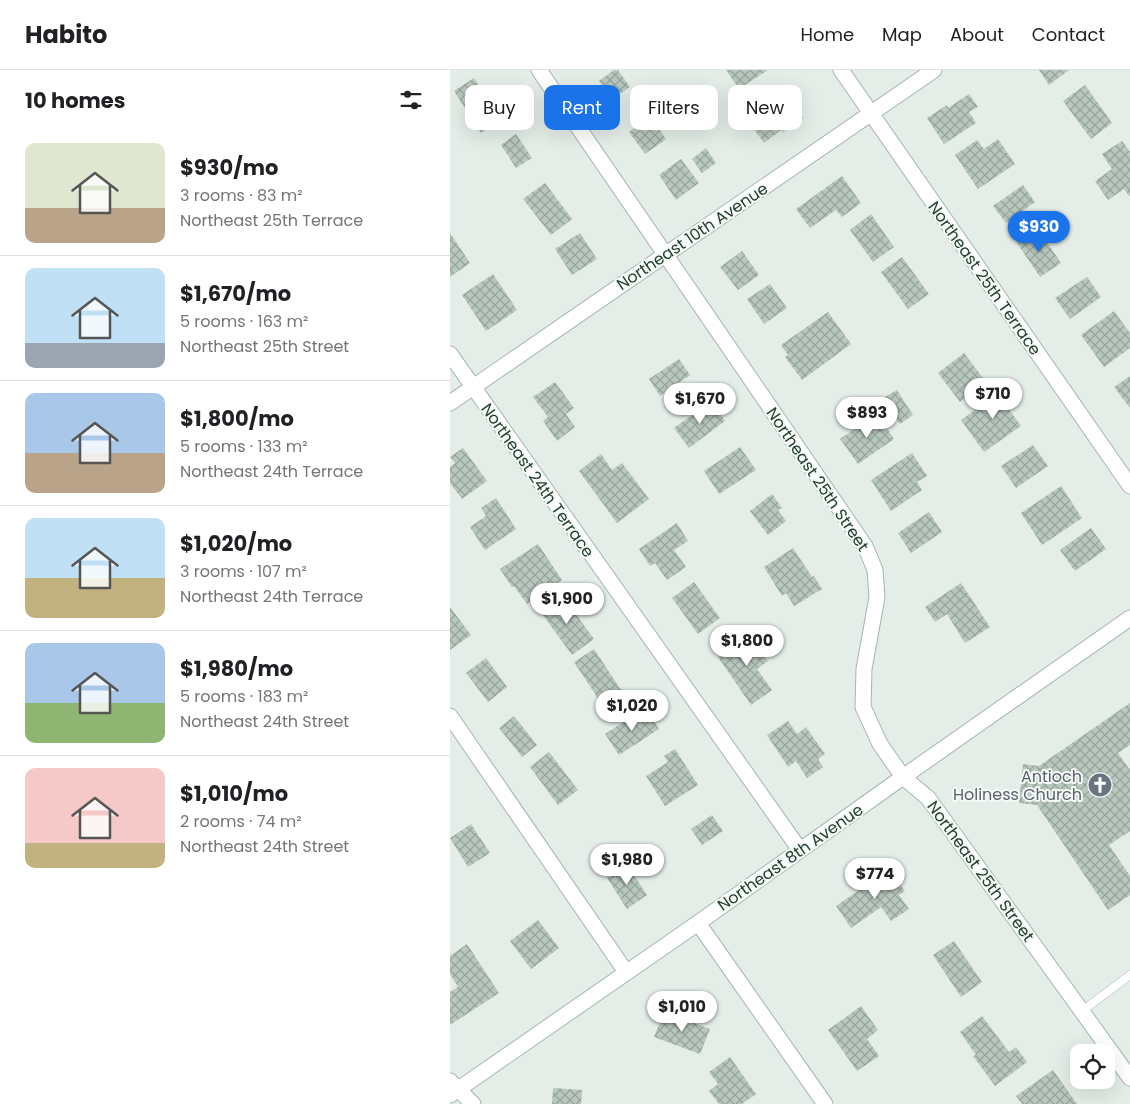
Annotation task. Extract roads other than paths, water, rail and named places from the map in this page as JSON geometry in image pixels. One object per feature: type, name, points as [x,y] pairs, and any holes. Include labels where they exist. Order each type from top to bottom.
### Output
[{"type":"street","name":"Northeast 25th Street","points":[[539,70],[865,546],[875,570],[877,597],[864,669],[863,707],[880,744],[903,777],[928,798],[1130,1078]]},
{"type":"street","name":"Northeast 25th Terrace","points":[[841,70],[1130,486]]},
{"type":"street","name":"Northeast 10th Avenue","points":[[450,403],[934,70]]},
{"type":"street","name":"Northeast 24th Terrace","points":[[450,354],[800,850]]},
{"type":"street","name":"Northeast 8th Avenue","points":[[453,1088],[698,923],[903,777],[1129,622]]},
{"type":"street","points":[[450,716],[626,972]]},
{"type":"street","points":[[698,923],[825,1104]]},
{"type":"street","points":[[453,1088],[473,1104]]},
{"type":"lane","points":[[1082,1011],[1130,975]]},
{"type":"place","name":"Antioch Holiness Church","points":[[1100,785]]}]
